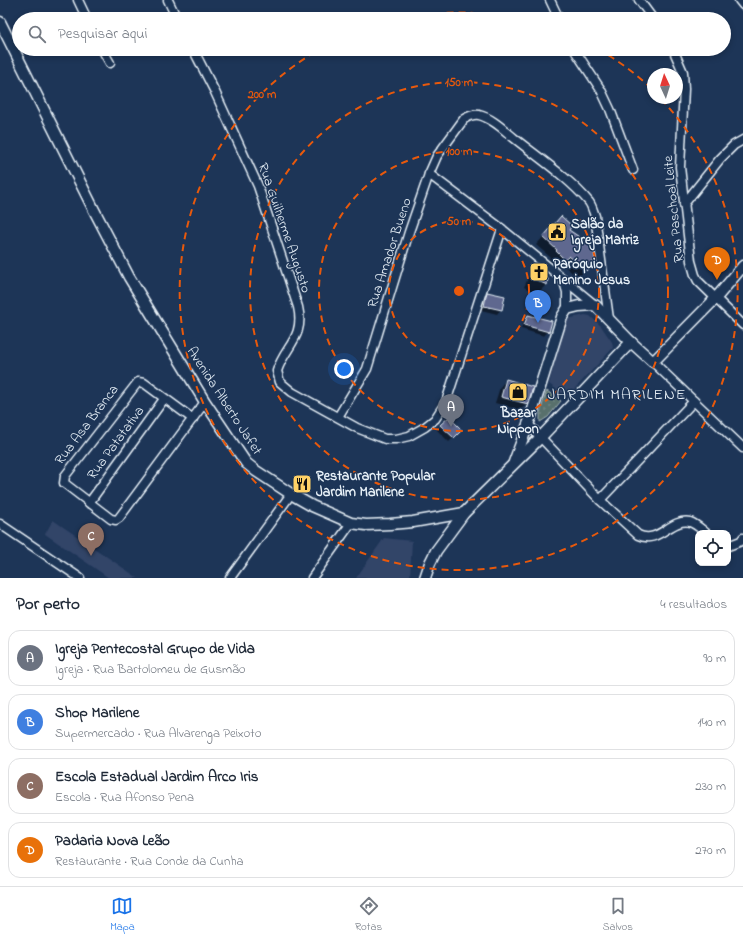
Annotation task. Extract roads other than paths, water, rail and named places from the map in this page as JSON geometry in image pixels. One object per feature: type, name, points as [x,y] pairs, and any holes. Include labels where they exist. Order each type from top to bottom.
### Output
[{"type":"street","points":[[78,0],[84,12]]},
{"type":"street","points":[[168,0],[174,12]]},
{"type":"street","points":[[550,0],[556,12]]},
{"type":"street","points":[[639,0],[648,12]]},
{"type":"street","points":[[739,0],[743,5]]},
{"type":"street","name":"Avenida Alberto Jafet","points":[[0,22],[12,46]]},
{"type":"street","name":"Avenida Alberto Jafet","points":[[17,56],[106,234],[143,301],[205,402],[246,463],[291,494],[351,523],[366,525],[413,522],[464,513]]},
{"type":"street","points":[[106,56],[110,63]]},
{"type":"street","name":"Rua Guilherme Augusto","points":[[197,56],[222,106],[258,186],[301,317],[295,339],[277,371],[280,382],[292,392],[357,428],[385,439],[396,439],[409,436],[435,420],[446,402],[502,228]]},
{"type":"street","points":[[579,56],[601,90],[610,109],[633,170]]},
{"type":"street","name":"Rua Paschoal Leite","points":[[676,56],[683,72],[684,89],[680,167],[691,261],[698,281],[743,325]]},
{"type":"street","name":"Rua Amador Bueno","points":[[338,417],[367,369],[408,232],[429,174],[438,156],[464,119],[474,114],[484,117],[499,126],[578,191],[590,204],[596,216],[609,319]]},
{"type":"street","points":[[684,204],[720,159],[734,145],[743,140]]},
{"type":"street","points":[[429,174],[502,228],[595,305],[631,342],[743,448]]},
{"type":"street","points":[[653,362],[716,298],[743,266]]},
{"type":"street","points":[[563,278],[567,292],[568,309]]},
{"type":"street","points":[[514,462],[528,424],[562,317],[568,309],[579,306],[595,305]]},
{"type":"street","points":[[425,578],[436,551],[464,513],[541,437],[631,342]]},
{"type":"street","name":"Rua Asa Branca","points":[[192,419],[144,383],[138,382],[65,476],[64,483],[111,519],[116,520],[205,402]]},
{"type":"street","name":"Rua Patatativa","points":[[89,502],[164,399]]},
{"type":"street","points":[[600,500],[694,401]]},
{"type":"street","points":[[528,424],[600,500],[638,535],[644,538],[655,536],[678,523],[685,522],[691,522],[702,530]]},
{"type":"street","points":[[230,578],[291,494]]},
{"type":"street","points":[[312,578],[351,523]]},
{"type":"street","points":[[0,524],[80,578]]},
{"type":"street","points":[[731,545],[741,542],[743,538]]},
{"type":"place","name":"Salão da Igreja Matriz","points":[[557,232]]},
{"type":"place","name":"Paróquio Menino Jesus","points":[[539,272]]},
{"type":"place","name":"Padaria Nova Leão","points":[[717,280]]},
{"type":"place","name":"Shop Marilene","points":[[538,323]]},
{"type":"place","name":"Bazar Nippon","points":[[518,392]]},
{"type":"place","name":"Igreja Pentecostal Grupo de Vida","points":[[451,427]]},
{"type":"place","name":"Restaurante Popular Jardim Marilene","points":[[302,484]]},
{"type":"place","name":"Escola Estadual Jardim Arco Iris","points":[[91,556]]},
{"type":"district","name":"JARDIM MARILENE","points":[[617,395]]}]
